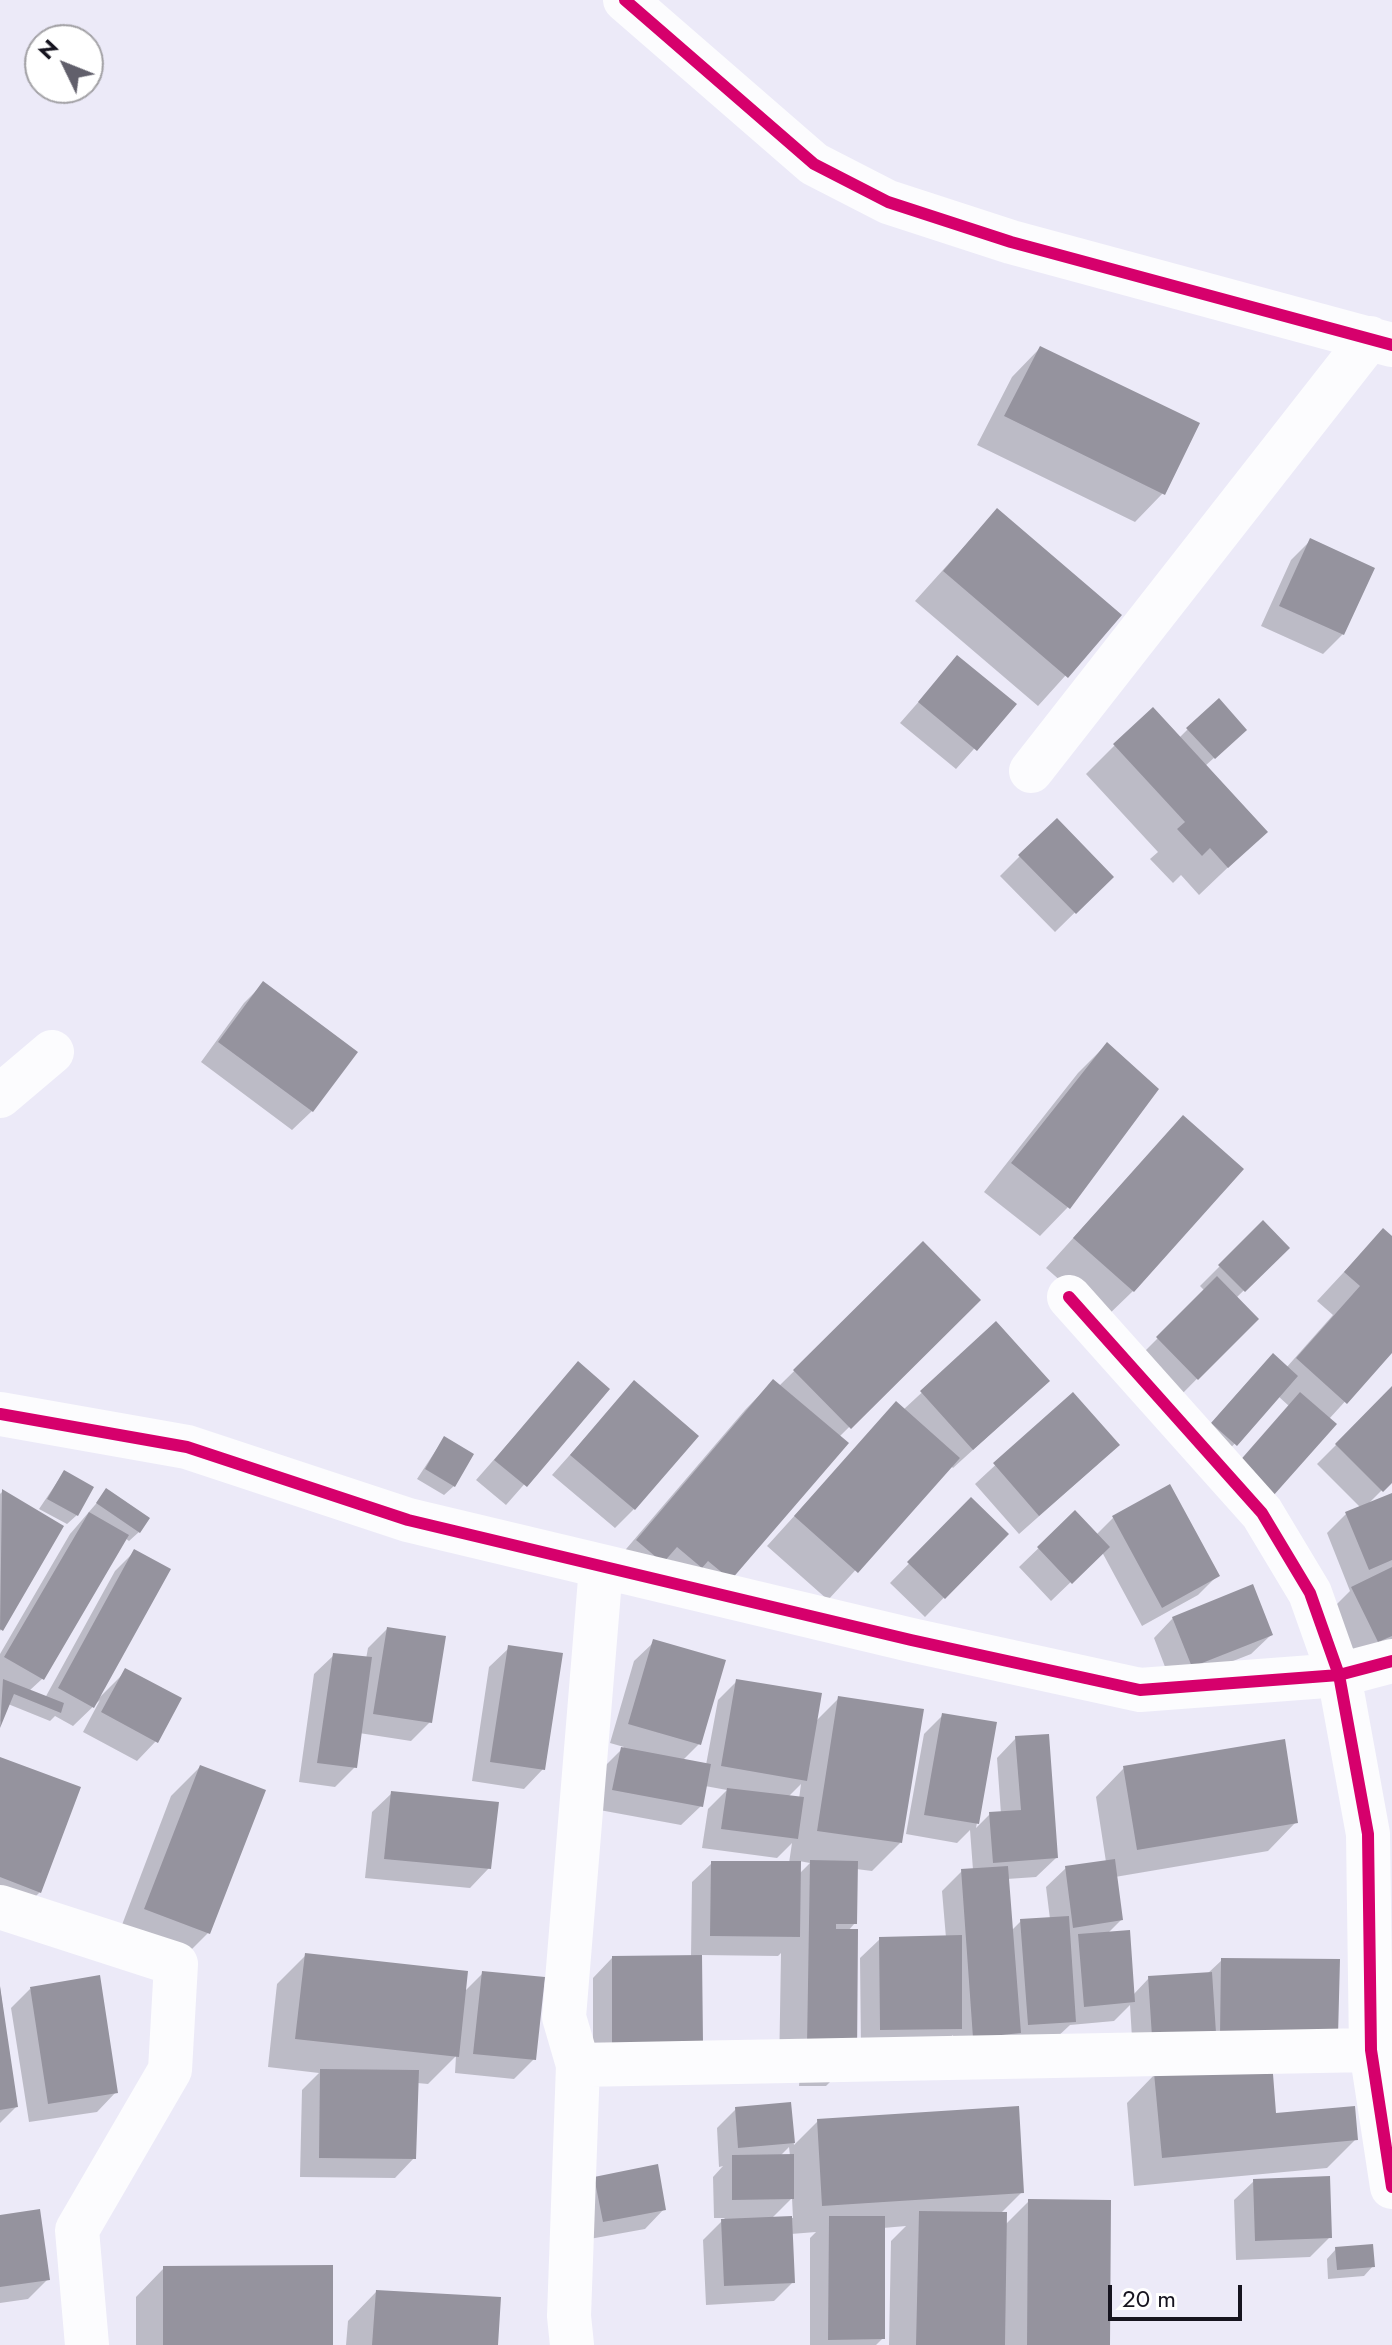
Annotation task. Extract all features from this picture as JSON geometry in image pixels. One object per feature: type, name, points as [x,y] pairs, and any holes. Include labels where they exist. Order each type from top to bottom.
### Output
[{"type":"street","points":[[625,0],[814,164],[888,202],[1011,242],[1381,342],[1031,771]]},
{"type":"street","points":[[0,1096],[52,1052]]},
{"type":"street","points":[[1069,1297],[1262,1513],[1310,1593],[1339,1675],[1368,1834],[1371,2050],[1392,2187]]},
{"type":"street","points":[[0,1414],[187,1447],[408,1520],[1140,1690],[1339,1675],[1392,1661]]},
{"type":"street","points":[[572,2345],[569,2316],[578,2065],[564,2017],[601,1567]]},
{"type":"street","points":[[0,1907],[176,1964],[170,2070],[77,2230],[87,2345]]},
{"type":"street","points":[[578,2065],[1371,2050]]},
{"type":"building","points":[[1040,346],[1200,423],[1165,495],[1004,416]]},
{"type":"building","points":[[997,508],[1122,615],[1068,678],[943,571]]},
{"type":"building","points":[[1310,538],[1375,568],[1344,635],[1279,606]]},
{"type":"building","points":[[957,655],[1017,704],[977,751],[918,702]]},
{"type":"building","points":[[1219,698],[1247,730],[1215,759],[1186,728]]},
{"type":"building","points":[[1153,707],[1268,832],[1228,868],[1210,848],[1202,856],[1177,829],[1185,822],[1113,744]]},
{"type":"building","points":[[1057,818],[1114,877],[1076,914],[1018,855]]},
{"type":"building","points":[[263,981],[358,1052],[313,1112],[218,1042]]},
{"type":"building","points":[[1107,1042],[1159,1089],[1070,1209],[1011,1163]]},
{"type":"building","points":[[1183,1115],[1244,1169],[1134,1292],[1073,1238]]},
{"type":"building","points":[[1263,1220],[1290,1248],[1245,1292],[1218,1265]]},
{"type":"building","points":[[1383,1228],[1392,1236],[1392,1353],[1347,1404],[1296,1358],[1360,1286],[1344,1272]]},
{"type":"building","points":[[923,1241],[981,1300],[851,1429],[793,1370]]},
{"type":"building","points":[[1217,1276],[1259,1319],[1198,1380],[1156,1337]]},
{"type":"building","points":[[996,1321],[1050,1381],[973,1450],[920,1391]]},
{"type":"building","points":[[1273,1353],[1298,1376],[1237,1446],[1211,1423]]},
{"type":"building","points":[[578,1361],[610,1389],[527,1487],[494,1460]]},
{"type":"building","points":[[773,1379],[849,1443],[731,1580],[708,1561],[702,1568],[677,1547],[663,1563],[636,1540]]},
{"type":"building","points":[[634,1380],[699,1436],[635,1510],[570,1455]]},
{"type":"building","points":[[1392,1386],[1392,1483],[1383,1492],[1335,1444]]},
{"type":"building","points":[[1073,1392],[1120,1445],[1039,1516],[993,1463]]},
{"type":"building","points":[[1300,1392],[1337,1424],[1273,1496],[1237,1464]]},
{"type":"building","points":[[896,1401],[960,1458],[858,1573],[794,1516]]},
{"type":"building","points":[[444,1436],[474,1454],[455,1487],[425,1469]]},
{"type":"building","points":[[64,1470],[94,1487],[78,1516],[47,1499]]},
{"type":"building","points":[[1170,1484],[1220,1576],[1162,1608],[1112,1516]]},
{"type":"building","points":[[106,1488],[150,1518],[140,1533],[96,1503]]},
{"type":"building","points":[[2,1489],[64,1526],[3,1631],[0,1629]]},
{"type":"building","points":[[1392,1493],[1392,1560],[1369,1570],[1345,1512]]},
{"type":"building","points":[[971,1497],[1009,1534],[945,1599],[907,1562]]},
{"type":"building","points":[[1075,1510],[1110,1547],[1072,1584],[1037,1547]]},
{"type":"building","points":[[89,1512],[129,1535],[44,1680],[4,1657]]},
{"type":"building","points":[[134,1549],[171,1569],[94,1708],[58,1688]]},
{"type":"building","points":[[1392,1567],[1392,1636],[1378,1642],[1351,1587]]},
{"type":"building","points":[[1253,1584],[1273,1635],[1192,1667],[1172,1617]]},
{"type":"building","points":[[387,1627],[446,1636],[432,1723],[373,1714]]},
{"type":"building","points":[[653,1639],[726,1660],[701,1745],[628,1724]]},
{"type":"building","points":[[508,1645],[563,1653],[545,1770],[490,1762]]},
{"type":"building","points":[[333,1653],[372,1657],[357,1768],[317,1763]]},
{"type":"building","points":[[125,1668],[182,1698],[158,1743],[101,1712]]},
{"type":"building","points":[[3,1679],[64,1703],[61,1713],[14,1694],[0,1728]]},
{"type":"building","points":[[736,1679],[822,1693],[807,1781],[721,1766]]},
{"type":"building","points":[[838,1696],[924,1709],[902,1843],[817,1831]]},
{"type":"building","points":[[942,1713],[997,1722],[979,1824],[924,1815]]},
{"type":"building","points":[[1049,1734],[1058,1858],[993,1863],[989,1812],[1021,1810],[1015,1736]]},
{"type":"building","points":[[1285,1739],[1298,1823],[1137,1850],[1123,1766]]},
{"type":"building","points":[[621,1747],[711,1764],[703,1807],[612,1790]]},
{"type":"building","points":[[0,1757],[81,1787],[41,1893],[0,1877]]},
{"type":"building","points":[[200,1765],[266,1790],[210,1934],[144,1909]]},
{"type":"building","points":[[727,1788],[804,1797],[798,1839],[721,1829]]},
{"type":"building","points":[[391,1791],[499,1802],[491,1869],[384,1859]]},
{"type":"building","points":[[1115,1859],[1123,1920],[1073,1928],[1065,1866]]},
{"type":"building","points":[[810,1860],[858,1861],[857,1924],[836,1924],[836,1929],[858,1929],[857,2058],[807,2045]]},
{"type":"building","points":[[711,1861],[801,1861],[800,1937],[710,1936]]},
{"type":"building","points":[[1008,1866],[1021,2033],[973,2038],[961,1869]]},
{"type":"building","points":[[1069,1916],[1076,2022],[1028,2025],[1020,1919]]},
{"type":"building","points":[[1130,1930],[1135,2002],[1084,2007],[1078,1934]]},
{"type":"building","points":[[962,1935],[962,2029],[880,2030],[879,1937]]},
{"type":"building","points":[[305,1953],[468,1971],[459,2057],[295,2039]]},
{"type":"building","points":[[702,1955],[703,2044],[612,2045],[612,1956]]},
{"type":"building","points":[[1221,1958],[1340,1959],[1338,2036],[1220,2035]]},
{"type":"building","points":[[482,1971],[545,1977],[536,2060],[473,2054]]},
{"type":"building","points":[[1212,1972],[1217,2048],[1153,2052],[1148,1976]]},
{"type":"building","points":[[100,1975],[118,2093],[48,2104],[30,1987]]},
{"type":"building","points":[[0,1986],[18,2107],[0,2110]]},
{"type":"building","points":[[1272,2061],[1276,2113],[1355,2106],[1358,2140],[1162,2158],[1154,2073]]},
{"type":"building","points":[[320,2069],[419,2070],[416,2159],[319,2158]]},
{"type":"building","points":[[791,2102],[795,2143],[738,2148],[735,2107]]},
{"type":"building","points":[[1019,2106],[1024,2193],[822,2206],[817,2119]]},
{"type":"building","points":[[794,2154],[794,2199],[732,2200],[732,2155]]},
{"type":"building","points":[[658,2164],[666,2210],[603,2222],[594,2177]]},
{"type":"building","points":[[1330,2176],[1332,2238],[1255,2241],[1253,2179]]},
{"type":"building","points":[[1028,2199],[1111,2200],[1110,2345],[1027,2345]]},
{"type":"building","points":[[40,2209],[50,2280],[0,2287],[0,2215]]},
{"type":"building","points":[[919,2211],[1007,2212],[1005,2345],[916,2345]]},
{"type":"building","points":[[792,2216],[795,2283],[724,2286],[721,2219]]},
{"type":"building","points":[[829,2216],[885,2216],[885,2339],[828,2340]]},
{"type":"building","points":[[1373,2244],[1375,2267],[1337,2270],[1335,2247]]},
{"type":"building","points":[[333,2265],[333,2345],[163,2345],[163,2266]]},
{"type":"building","points":[[376,2290],[501,2297],[498,2345],[372,2345]]},
{"type":"cycle path","points":[[625,0],[814,164],[888,202],[1011,242],[1392,345]]},
{"type":"cycle path","points":[[1069,1297],[1262,1513],[1310,1593],[1339,1675],[1368,1834],[1371,2050],[1392,2187]]},
{"type":"cycle path","points":[[0,1414],[187,1447],[408,1520],[911,1640],[1140,1690],[1339,1675],[1392,1661]]}]
